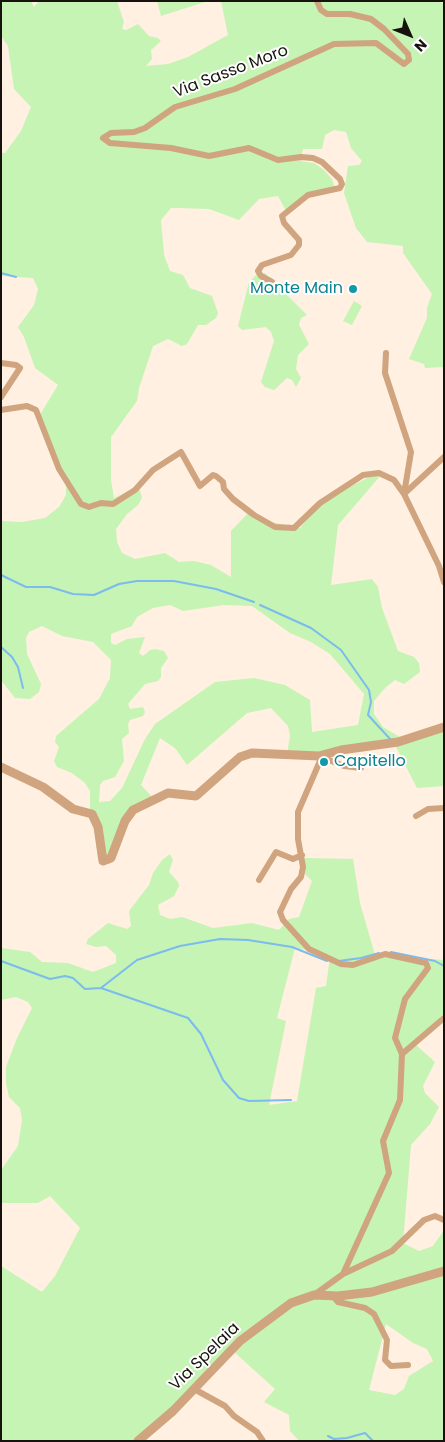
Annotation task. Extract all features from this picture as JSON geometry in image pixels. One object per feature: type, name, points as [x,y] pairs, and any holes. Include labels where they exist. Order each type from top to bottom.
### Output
[{"type":"street","name":"Via Sasso Moro","points":[[272,282],[261,276],[258,270],[262,265],[291,255],[299,245],[299,240],[284,223],[282,216],[308,195],[340,188],[342,184],[340,179],[322,162],[314,158],[301,157],[278,160],[249,148],[208,156],[171,148],[110,143],[102,138],[111,133],[134,132],[146,128],[176,107],[235,89],[334,44],[376,43],[404,64],[409,60],[408,54],[384,29],[371,19],[350,14],[327,14],[321,10],[317,1]]},
{"type":"street","points":[[386,353],[385,373],[411,452],[404,494]]},
{"type":"street","points":[[1,363],[16,365],[20,368],[1,397]]},
{"type":"street","points":[[1,410],[27,406],[36,410],[60,469],[81,504],[89,506],[101,503],[113,504],[135,490],[153,470],[180,452],[200,486],[213,476],[216,476],[223,482],[224,489],[233,499],[254,515],[276,527],[294,528],[320,503],[363,475],[379,473],[394,480],[404,494],[444,582]]},
{"type":"street","points":[[404,494],[444,456]]},
{"type":"street","points":[[1,767],[43,787],[73,809],[92,814],[98,827],[103,861],[112,858],[125,821],[133,810],[168,793],[196,796],[240,757],[252,753],[319,756],[341,750],[398,742],[444,727]]},
{"type":"street","points":[[319,756],[344,766],[361,768]]},
{"type":"street","points":[[319,756],[320,761],[298,812],[298,840],[302,854],[301,877],[290,889],[280,912],[283,920],[309,949],[341,964],[353,965],[385,954],[426,963],[428,968],[405,999],[395,1038],[402,1054],[400,1100],[383,1141],[388,1172],[343,1274]]},
{"type":"street","points":[[416,816],[428,809],[444,808]]},
{"type":"street","points":[[259,880],[276,852],[293,859],[302,854]]},
{"type":"street","points":[[402,1054],[423,1038],[444,1018]]},
{"type":"street","points":[[314,1295],[343,1274],[392,1251],[424,1220],[435,1216],[444,1220]]},
{"type":"street","name":"Via Spelaia","points":[[138,1441],[173,1411],[240,1341],[291,1303],[314,1295],[333,1296],[372,1292],[444,1271]]},
{"type":"street","points":[[333,1296],[338,1302],[365,1308],[374,1314],[387,1340],[384,1360],[390,1366],[408,1365]]},
{"type":"street","points":[[194,1389],[225,1406],[234,1416],[257,1432],[263,1441]]},
{"type":"green space","points":[[1,1],[31,1],[34,7],[39,1],[117,1],[124,22],[122,29],[126,30],[138,24],[149,36],[158,38],[161,41],[151,50],[152,59],[146,66],[168,64],[188,57],[228,35],[221,1],[438,1],[444,4],[444,367],[425,368],[424,364],[409,359],[427,318],[427,308],[432,294],[403,253],[403,246],[367,242],[356,228],[344,193],[348,166],[359,165],[362,161],[351,148],[346,132],[334,130],[325,135],[322,149],[303,149],[300,161],[314,163],[324,170],[332,179],[335,189],[302,199],[289,210],[285,209],[278,196],[259,199],[239,220],[209,209],[171,208],[161,220],[164,255],[170,271],[183,275],[190,288],[212,296],[218,313],[216,318],[206,325],[198,325],[187,344],[182,346],[168,339],[153,346],[139,388],[137,401],[111,437],[111,480],[114,498],[139,486],[142,498],[116,529],[117,542],[122,553],[135,559],[165,553],[179,562],[194,561],[211,565],[231,577],[231,531],[250,511],[256,519],[300,528],[321,502],[369,477],[381,475],[338,525],[331,585],[372,579],[378,587],[382,608],[398,651],[414,657],[419,663],[420,672],[404,684],[395,680],[386,687],[374,701],[374,714],[383,727],[405,740],[444,728],[444,786],[417,788],[394,743],[352,752],[287,754],[290,736],[288,726],[271,708],[247,713],[187,765],[175,748],[160,738],[141,785],[154,799],[132,813],[113,856],[101,862],[98,859],[94,822],[90,814],[90,791],[85,783],[72,773],[57,767],[54,761],[59,747],[55,742],[56,736],[99,699],[110,678],[111,660],[93,642],[62,636],[42,626],[29,632],[26,638],[27,654],[41,684],[39,692],[30,699],[15,698],[1,680],[1,521],[22,522],[45,518],[59,507],[66,495],[66,481],[38,418],[58,385],[35,368],[24,337],[18,327],[34,305],[38,289],[33,278],[1,276],[1,153],[5,153],[21,131],[31,107],[14,89],[8,46],[1,36]],"holes":[[[170,605],[183,611],[224,605],[252,606],[290,633],[311,642],[330,654],[364,694],[358,725],[312,732],[310,700],[285,685],[254,678],[215,682],[155,724],[145,739],[122,788],[110,801],[99,802],[100,785],[103,781],[115,777],[124,761],[122,739],[129,733],[128,724],[130,720],[143,716],[145,712],[143,707],[130,709],[128,704],[145,684],[158,681],[161,677],[161,668],[168,658],[164,651],[155,649],[150,650],[143,656],[139,653],[145,637],[127,639],[115,645],[111,643],[111,634],[132,626],[137,617],[153,608]]]},
{"type":"green space","points":[[157,1],[205,1],[205,2],[161,16]]},
{"type":"green space","points":[[265,273],[307,315],[301,318],[299,325],[309,344],[298,355],[296,369],[301,378],[296,387],[292,380],[287,378],[274,390],[265,387],[261,382],[274,341],[271,332],[266,327],[242,330],[238,326],[249,282],[257,274]]},
{"type":"green space","points":[[354,301],[362,306],[352,325],[343,321]]},
{"type":"green space","points":[[170,854],[173,860],[169,872],[178,882],[179,886],[174,896],[158,905],[160,915],[170,919],[182,917],[213,928],[252,923],[279,930],[289,919],[299,917],[312,881],[303,872],[304,858],[353,859],[360,903],[375,955],[444,960],[444,1013],[416,1045],[435,1062],[423,1086],[425,1093],[439,1107],[430,1124],[411,1145],[403,1243],[419,1251],[433,1246],[444,1230],[444,1441],[299,1441],[290,1431],[289,1415],[264,1402],[275,1389],[233,1351],[140,1438],[145,1441],[1,1441],[1,1266],[42,1292],[55,1276],[80,1228],[50,1196],[38,1203],[1,1203],[1,1170],[18,1146],[22,1120],[20,1108],[9,1097],[6,1083],[6,1067],[17,1038],[32,1008],[28,1002],[16,997],[1,1000],[1,948],[30,952],[42,962],[68,963],[93,972],[116,963],[116,955],[106,946],[96,947],[86,944],[88,939],[108,923],[127,929],[131,926],[129,911],[149,885],[153,873],[162,860]],"holes":[[[295,948],[313,951],[330,957],[326,986],[316,988],[297,1101],[269,1105],[286,1021],[277,1018]],[[386,1324],[413,1343],[427,1349],[433,1361],[409,1376],[404,1389],[395,1395],[369,1390]]]},
{"type":"waterway","points":[[1,273],[16,277]]},
{"type":"waterway","points":[[1,575],[26,587],[50,587],[73,594],[94,595],[119,584],[137,581],[174,581],[216,589],[254,602]]},
{"type":"waterway","points":[[260,605],[311,628],[341,650],[369,690],[371,702],[368,715],[391,740]]},
{"type":"waterway","points":[[1,647],[12,657],[18,667],[23,688]]},
{"type":"waterway","points":[[101,988],[137,960],[180,946],[220,939],[248,940],[292,947],[327,961]]},
{"type":"waterway","points":[[391,952],[435,961],[444,966]]},
{"type":"waterway","points":[[339,961],[379,953]]},
{"type":"waterway","points":[[1,961],[50,979],[65,976],[73,978],[85,989],[101,988],[188,1018],[201,1034],[223,1080],[239,1098],[249,1101],[291,1100]]},
{"type":"waterway","points":[[328,1436],[334,1439],[347,1438],[365,1433],[373,1441]]},
{"type":"place","name":"Monte Main","points":[[353,289]]},
{"type":"place","name":"Capitello","points":[[324,762]]}]
